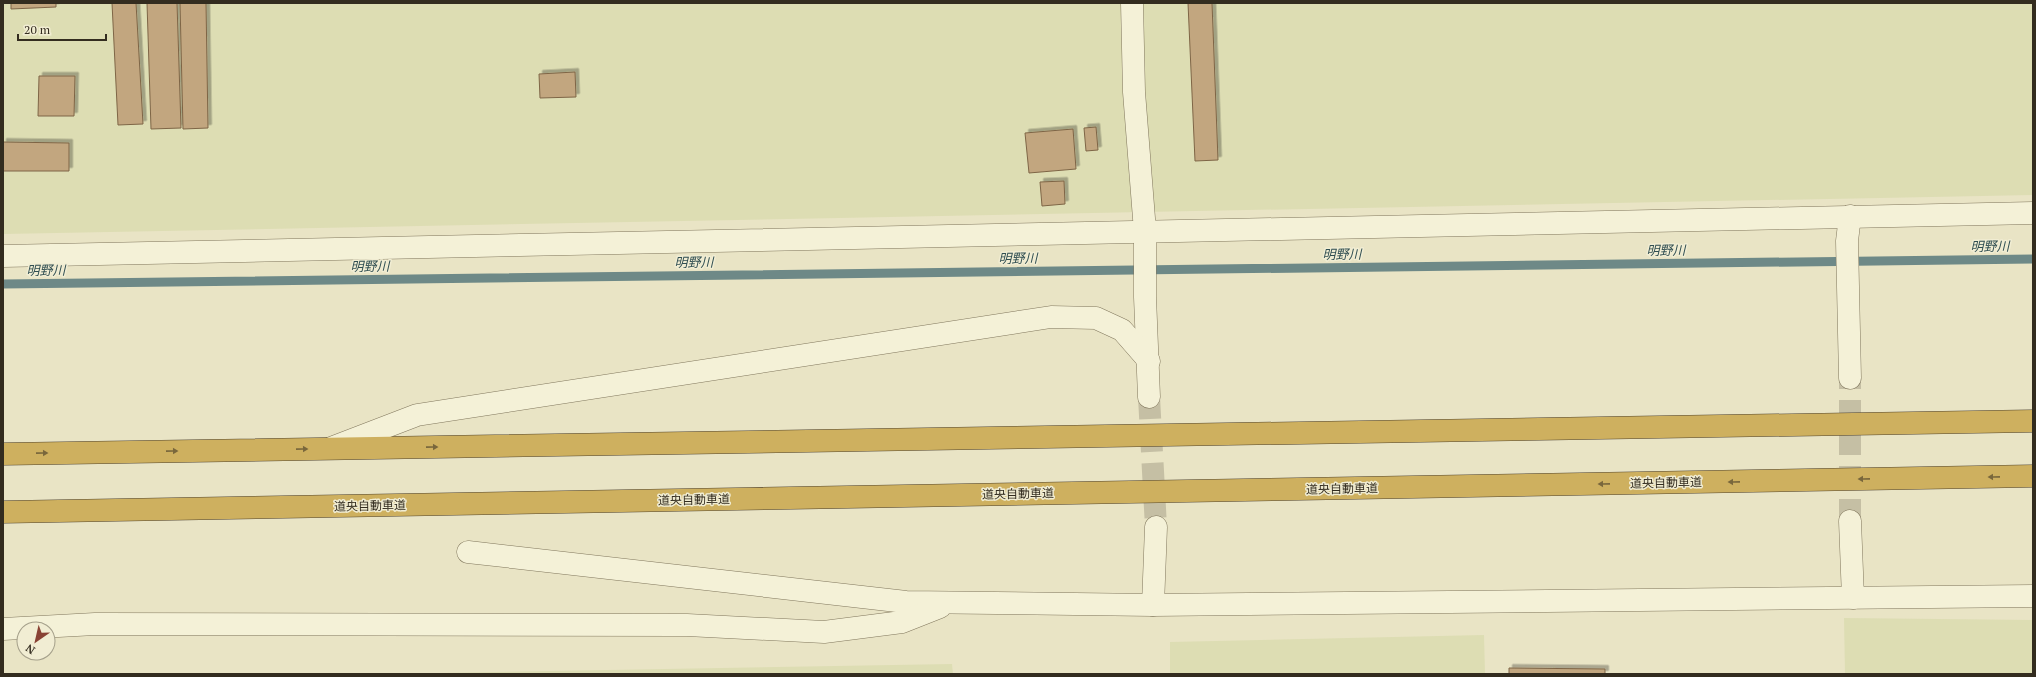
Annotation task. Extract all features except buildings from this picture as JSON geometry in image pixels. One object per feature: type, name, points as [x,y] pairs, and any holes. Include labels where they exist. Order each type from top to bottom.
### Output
[{"type":"highway","points":[[3,454],[2033,421]]},
{"type":"highway","name":"道央自動車道","points":[[3,512],[2033,476]]},
{"type":"street","points":[[1132,3],[1134,92],[1145,230],[1145,297],[1149,361],[1149,398]]},
{"type":"street","points":[[3,256],[1145,230],[2033,213]]},
{"type":"street","points":[[1850,216],[1847,241],[1850,378]]},
{"type":"street","points":[[330,448],[417,415],[1051,317],[1096,318],[1122,330],[1149,361]]},
{"type":"street","points":[[1850,521],[1853,598]]},
{"type":"street","points":[[1153,605],[1156,527]]},
{"type":"street","points":[[468,552],[906,602],[1153,605],[2033,596]]},
{"type":"street","points":[[3,629],[95,624],[686,625],[824,632],[902,622],[952,603]]},
{"type":"green space","points":[[3,3],[2033,3],[2033,195],[3,234]]},
{"type":"green space","points":[[1844,618],[2033,620],[2033,674],[1845,674]]},
{"type":"green space","points":[[1484,635],[1485,674],[1170,674],[1170,642]]},
{"type":"green space","points":[[952,664],[953,674],[382,674]]},
{"type":"waterway","name":"明野川","points":[[3,284],[2033,259]]},
{"type":"tunnel","points":[[1850,378],[1850,521]]},
{"type":"tunnel","points":[[1149,397],[1156,527]]}]
